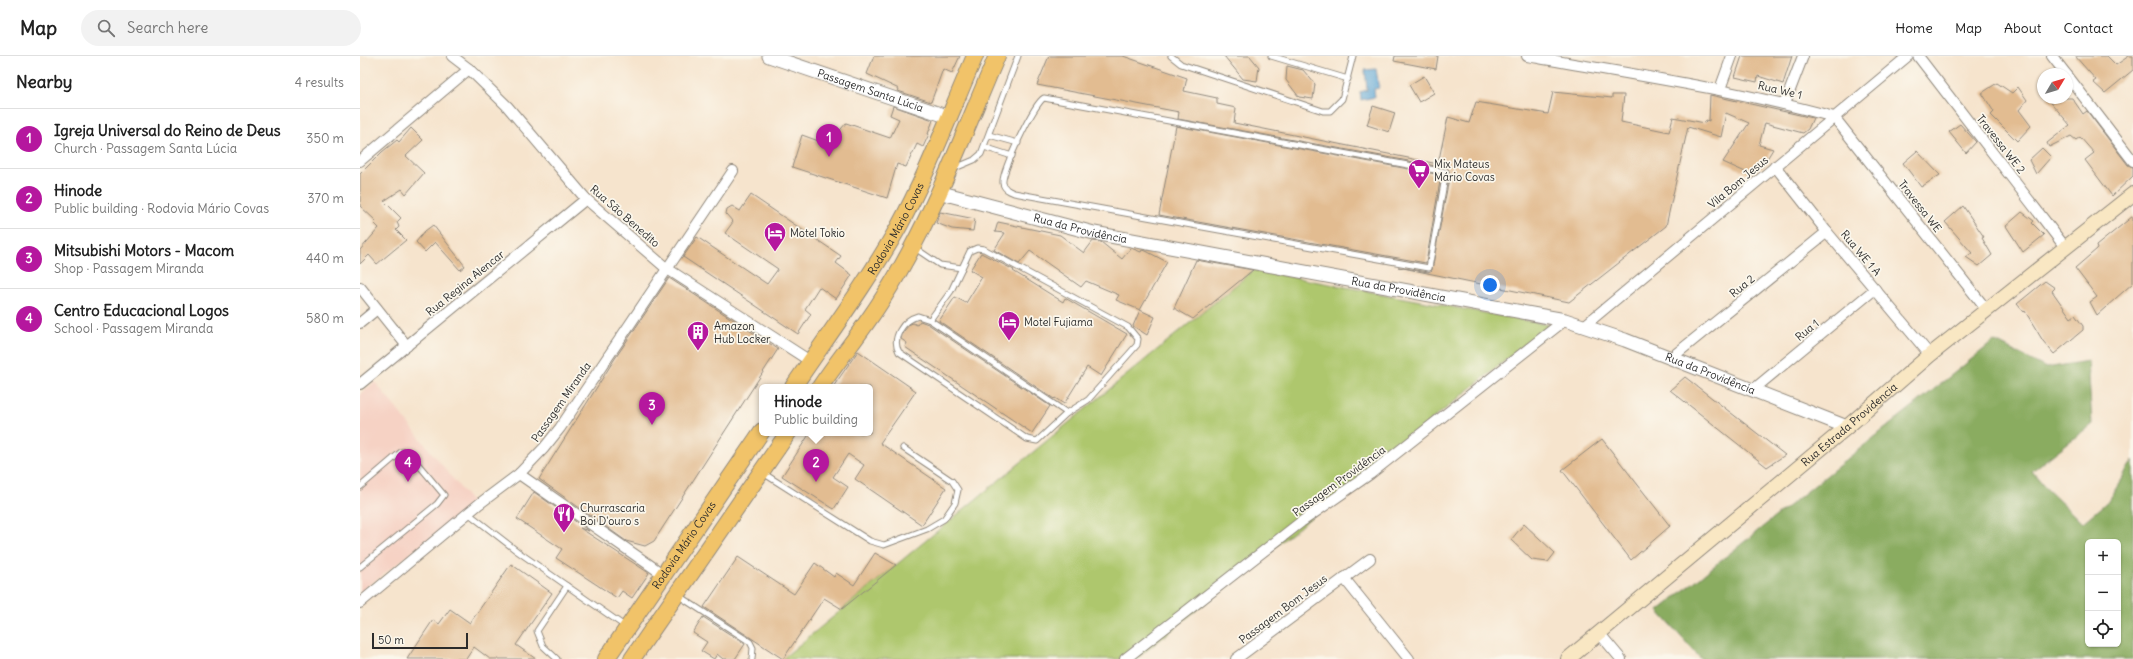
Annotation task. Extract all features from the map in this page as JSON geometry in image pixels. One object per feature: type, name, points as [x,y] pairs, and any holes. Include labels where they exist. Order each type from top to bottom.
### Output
[{"type":"main road","name":"Rodovia Mário Covas","points":[[822,384],[884,298],[912,246],[938,192],[997,56]]},
{"type":"main road","name":"Rodovia Mário Covas","points":[[794,384],[864,285],[898,227],[937,144],[973,60]]},
{"type":"main road","points":[[973,60],[981,61],[986,64],[989,72]]},
{"type":"main road","points":[[937,144],[945,156],[954,153]]},
{"type":"main road","name":"Rua Estrada Providencia","points":[[1570,658],[1847,427],[1930,355],[1986,309],[2133,194]]},
{"type":"main road","name":"Rodovia Mário Covas","points":[[606,659],[759,436]]},
{"type":"main road","name":"Rodovia Mário Covas","points":[[632,659],[786,436]]},
{"type":"street","name":"Rua São Benedito","points":[[452,56],[469,69],[525,126],[586,199],[666,268],[810,361]]},
{"type":"street","name":"Passagem Santa Lúcia","points":[[769,56],[949,117]]},
{"type":"street","name":"Rua We 1","points":[[1527,56],[1720,89],[1785,103],[1834,117]]},
{"type":"street","points":[[1720,89],[1732,56]]},
{"type":"street","points":[[1785,103],[1803,56]]},
{"type":"street","name":"Vila Bom Jesus","points":[[1584,326],[1908,56]]},
{"type":"street","name":"Travessa WE 2","points":[[1918,56],[2065,247]]},
{"type":"street","points":[[2052,56],[2061,68]]},
{"type":"street","points":[[360,161],[469,69]]},
{"type":"street","points":[[2073,84],[2133,161]]},
{"type":"street","name":"Travessa WE","points":[[1834,117],[1986,309]]},
{"type":"street","name":"Rua WE 1 A","points":[[1775,166],[1827,232],[1930,355]]},
{"type":"street","name":"Passagem Miranda","points":[[360,603],[468,513],[519,474],[544,448],[560,428],[666,268],[733,171]]},
{"type":"street","name":"Rua da Providência","points":[[938,192],[1094,233],[1565,320],[1754,389],[1847,427]]},
{"type":"street","name":"Rua Regina Alencar","points":[[360,384],[586,199]]},
{"type":"street","name":"Rua 2","points":[[1671,358],[1827,232]]},
{"type":"street","points":[[360,287],[407,346]]},
{"type":"street","name":"Rua 1","points":[[1754,389],[1875,289]]},
{"type":"street","points":[[360,323],[377,309]]},
{"type":"street","name":"Passagem Providência","points":[[1125,659],[1297,526],[1370,474],[1565,320]]},
{"type":"street","points":[[519,474],[664,575]]},
{"type":"street","name":"Passagem Bom Jesus","points":[[1236,659],[1370,560]]},
{"type":"street","name":"Passagem Bom Jesus","points":[[1344,578],[1409,659]]},
{"type":"street","points":[[1600,634],[1621,659]]},
{"type":"lane","points":[[946,172],[974,160],[981,154],[1018,56]]},
{"type":"lane","points":[[1171,56],[1181,64],[1323,111],[1330,111],[1342,99],[1353,56]]},
{"type":"lane","points":[[1271,56],[1348,79]]},
{"type":"lane","points":[[1044,98],[1446,172],[1429,268],[1014,193],[1007,190],[1003,185],[1003,179],[1012,156],[1037,104],[1044,98]]},
{"type":"lane","points":[[989,135],[1018,143]]},
{"type":"lane","points":[[984,147],[1012,156]]},
{"type":"lane","points":[[912,246],[940,265],[962,268]]},
{"type":"lane","points":[[930,320],[951,291],[970,251],[976,248],[984,249],[1128,327],[1135,333],[1138,339],[1138,345],[1088,400],[1067,413],[1037,441],[1027,439],[899,352],[895,346],[895,339],[908,320],[918,316],[930,320],[1067,413]]},
{"type":"lane","points":[[761,472],[870,541],[884,545],[927,529],[944,519],[955,503],[958,490],[952,481],[902,448]]},
{"type":"lane","points":[[360,486],[401,452],[407,451],[444,495],[437,504],[360,567]]},
{"type":"lane","points":[[468,513],[517,551],[627,628]]},
{"type":"lane","points":[[556,659],[543,646],[537,632],[567,586]]},
{"type":"lane","points":[[677,594],[750,642],[753,648],[752,659]]},
{"type":"shaded area","points":[[375,382],[474,505],[360,592],[360,394]]},
{"type":"green space","points":[[1254,270],[1549,325],[1136,659],[782,659]]},
{"type":"green space","points":[[1994,341],[2046,368],[2088,361],[2092,424],[2032,471],[2046,488],[2082,523],[2107,502],[2133,460],[2133,659],[1701,659],[1658,611]]},
{"type":"water","points":[[1376,69],[1379,88],[1374,89],[1375,97],[1361,100],[1360,92],[1367,90],[1365,70]]},
{"type":"building","points":[[874,56],[960,56],[952,73],[943,69],[931,102],[898,91],[899,89],[867,74]]},
{"type":"building","points":[[1049,56],[1123,56],[1187,78],[1184,91],[1217,98],[1217,104],[1236,108],[1234,123],[1438,164],[1448,117],[1469,123],[1476,102],[1548,114],[1553,92],[1612,98],[1612,95],[1624,95],[1621,122],[1669,132],[1673,117],[1705,123],[1706,120],[1709,121],[1710,95],[1813,118],[1808,129],[1803,133],[1765,123],[1759,145],[1773,149],[1762,167],[1759,166],[1752,175],[1723,162],[1749,123],[1726,113],[1721,137],[1688,127],[1666,226],[1569,302],[1398,267],[1428,272],[1432,270],[1450,173],[1447,168],[1178,119],[1179,112],[1037,85]]},
{"type":"building","points":[[1224,56],[1250,56],[1259,67],[1257,81],[1243,79]]},
{"type":"building","points":[[1395,56],[1438,56],[1436,69],[1394,61]]},
{"type":"building","points":[[1742,56],[1792,56],[1783,84],[1758,76],[1757,82],[1735,77]]},
{"type":"building","points":[[2075,56],[2107,56],[2116,65],[2129,56],[2133,56],[2133,70],[2105,93],[2093,82],[2096,80]]},
{"type":"building","points":[[1287,66],[1303,70],[1315,84],[1313,99],[1299,97],[1286,80]]},
{"type":"building","points":[[1424,76],[1434,93],[1419,102],[1409,85]]},
{"type":"building","points":[[1997,83],[2012,93],[2018,87],[2027,100],[2019,110],[2031,126],[2017,141],[1991,115],[1994,112],[1982,93]]},
{"type":"building","points":[[2073,99],[2083,114],[2087,111],[2128,165],[2133,167],[2133,176],[2112,196],[2085,160],[2094,153],[2080,137],[2076,140],[2071,136],[2049,147],[2047,143],[2070,125],[2052,104],[2073,104]]},
{"type":"building","points":[[893,106],[933,120],[923,147],[917,144],[906,167],[897,164],[887,198],[792,167],[802,135],[835,147],[837,134],[846,123],[890,138],[899,119],[890,115]]},
{"type":"building","points":[[1373,106],[1395,113],[1389,132],[1367,125]]},
{"type":"building","points":[[1960,124],[1976,142],[1966,153],[1949,132]]},
{"type":"building","points":[[1176,126],[1441,175],[1426,263],[1159,215]]},
{"type":"building","points":[[411,128],[423,140],[406,156],[424,173],[406,194],[402,189],[384,201],[401,218],[397,222],[399,227],[396,230],[406,240],[377,264],[369,255],[360,264],[360,250],[379,228],[374,223],[376,221],[360,206],[360,174],[382,152],[397,140],[399,142]]},
{"type":"building","points":[[2042,148],[2051,157],[2036,174],[2029,160]]},
{"type":"building","points":[[1917,151],[1940,175],[1921,187],[1903,163]]},
{"type":"building","points":[[751,195],[841,256],[836,263],[852,275],[836,299],[819,287],[805,309],[811,314],[798,334],[683,257],[697,237],[767,284],[778,269],[725,233],[733,222],[726,214],[727,209],[732,206],[740,211]]},
{"type":"building","points":[[1963,206],[1984,237],[1982,238],[1992,255],[1979,266],[1966,257],[1972,253],[1945,222]]},
{"type":"building","points":[[940,212],[975,219],[973,231],[952,229],[936,223]]},
{"type":"building","points":[[2022,212],[2034,221],[2032,223],[2044,235],[2023,252],[2006,226]]},
{"type":"building","points":[[2133,216],[2133,283],[2097,315],[2090,302],[2097,297],[2075,268],[2097,249],[2096,246]]},
{"type":"building","points":[[998,222],[1060,235],[1084,253],[1093,241],[1101,242],[1122,259],[1131,248],[1141,252],[1142,250],[1146,251],[1167,262],[1140,310],[1116,300],[1119,295],[1086,281],[1081,287],[1030,251],[1019,264],[994,250],[1005,233],[995,232]]},
{"type":"building","points":[[433,225],[465,266],[460,270],[435,242],[425,252],[416,242],[425,231]]},
{"type":"building","points":[[981,253],[1014,270],[1013,271],[1063,302],[1065,298],[1127,334],[1101,376],[1087,367],[1064,404],[1055,398],[1054,399],[939,321],[955,297],[966,303],[982,277],[970,270]]},
{"type":"building","points":[[1196,260],[1253,270],[1193,319],[1174,308]]},
{"type":"building","points":[[669,278],[778,349],[654,541],[645,546],[626,541],[539,479],[614,360]]},
{"type":"building","points":[[2045,281],[2055,288],[2052,291],[2071,318],[2075,315],[2083,326],[2083,330],[2054,354],[2043,341],[2025,311],[2024,312],[2017,304]]},
{"type":"building","points":[[1140,310],[1155,317],[1147,335],[1133,326]]},
{"type":"building","points":[[920,321],[928,324],[1050,406],[1032,433],[905,347],[907,343],[901,339],[903,332],[910,324],[913,323],[917,325]]},
{"type":"building","points":[[858,351],[916,391],[880,443],[946,488],[922,525],[855,479],[864,465],[848,454],[833,477],[848,487],[834,509],[782,476],[808,436],[873,436],[873,384],[835,384]]},
{"type":"building","points":[[1685,377],[1785,455],[1767,467],[1670,390]]},
{"type":"building","points":[[1602,439],[1670,526],[1631,560],[1562,470]]},
{"type":"building","name":"Churrascaria Boi D'ouro s","points":[[534,492],[589,531],[580,528],[649,573],[632,598],[622,591],[617,598],[556,558],[562,549],[517,519]]},
{"type":"building","points":[[1524,524],[1555,553],[1548,562],[1532,560],[1511,540]]},
{"type":"building","points":[[875,553],[896,565],[842,609],[824,598],[783,659],[704,607],[738,557],[794,594],[815,563],[834,577],[836,573],[854,585]]},
{"type":"building","points":[[511,564],[552,593],[516,645],[536,659],[490,659],[474,647],[466,659],[407,659],[433,620],[439,624],[450,609],[470,623]]},
{"type":"building","points":[[703,617],[745,644],[735,659],[723,659],[717,654],[714,659],[701,651],[707,642],[693,633]]},
{"type":"place","name":"Igreja Universal do Reino de Deus","points":[[829,157]]},
{"type":"place","name":"Mix Mateus Mário Covas","points":[[1419,190]]},
{"type":"place","name":"Motel Tokio","points":[[775,252]]},
{"type":"place","name":"Motel Fujiama","points":[[1009,342]]},
{"type":"place","name":"Amazon Hub Locker","points":[[698,352]]},
{"type":"place","name":"Mitsubishi Motors - Macom","points":[[652,425]]},
{"type":"place","name":"Centro Educacional Logos","points":[[408,482]]},
{"type":"place","name":"Hinode","points":[[816,482]]},
{"type":"place","name":"Churrascaria Boi D'ouro s","points":[[564,534]]}]
